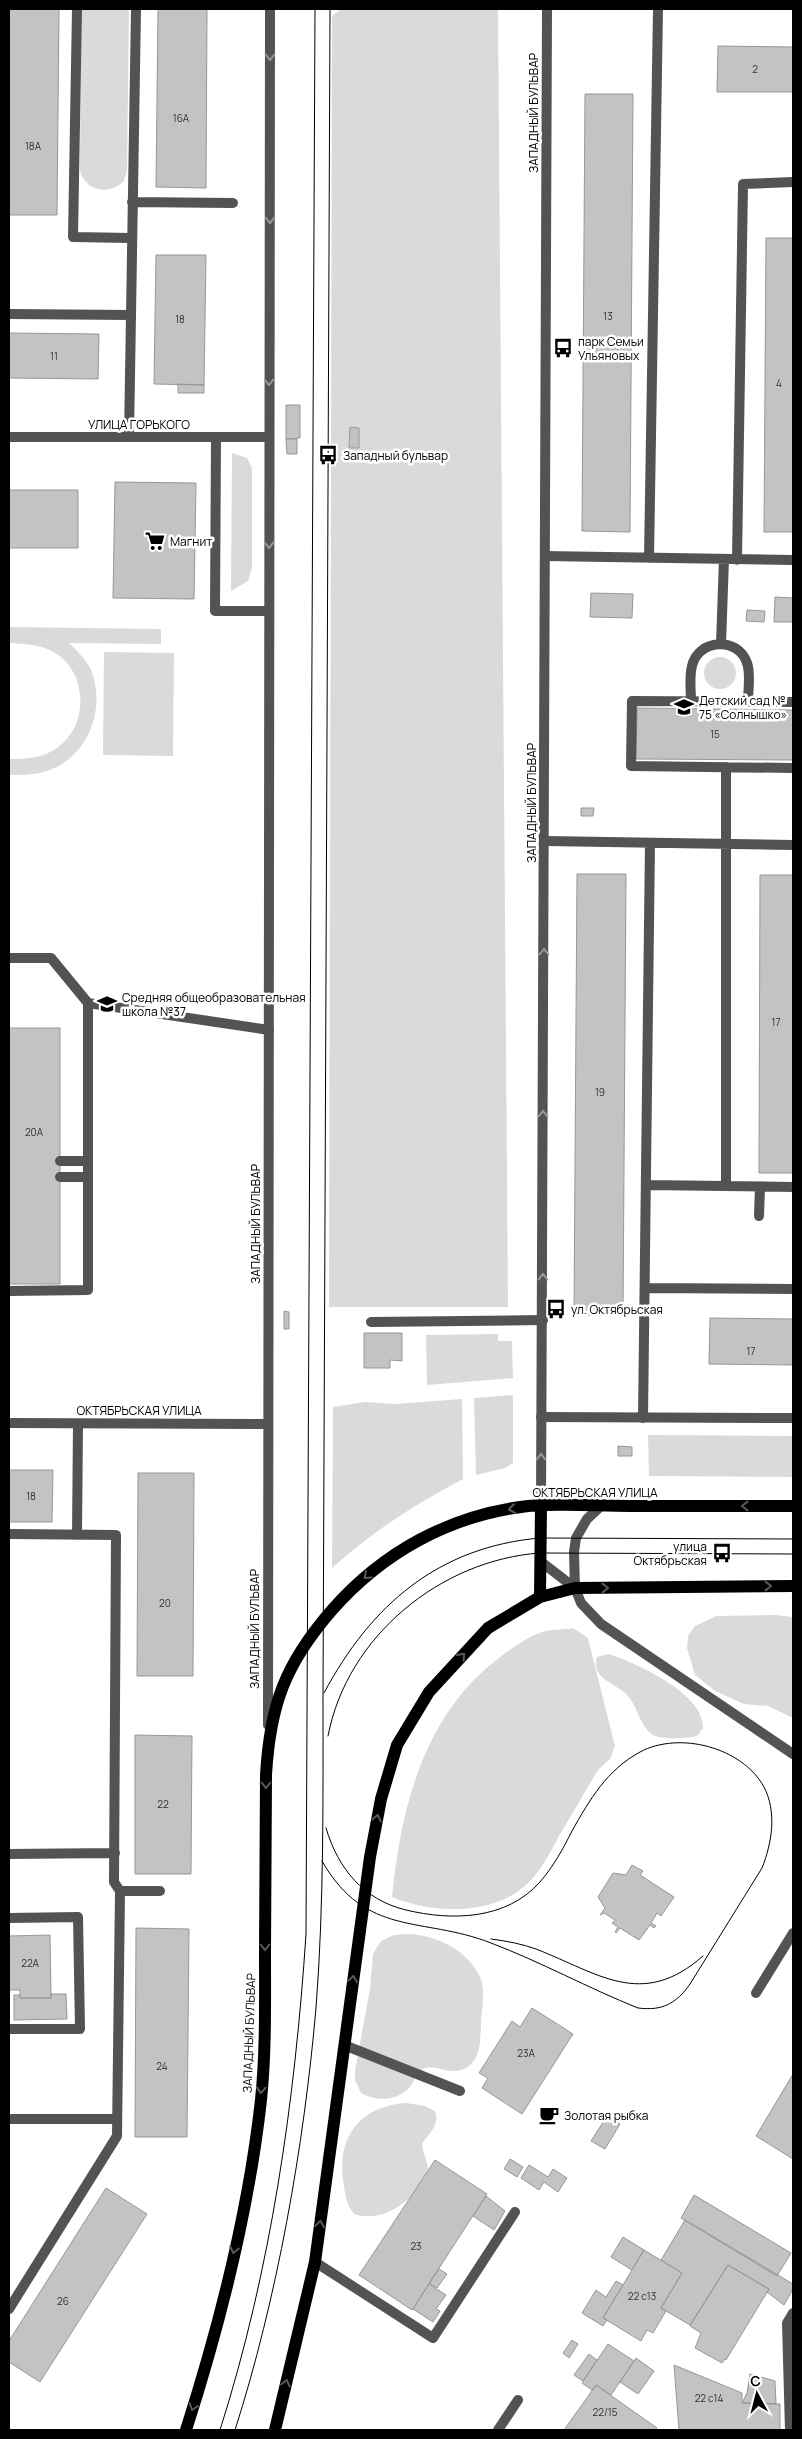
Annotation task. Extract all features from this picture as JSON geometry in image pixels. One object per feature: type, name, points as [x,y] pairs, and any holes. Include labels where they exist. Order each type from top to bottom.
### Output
[{"type":"main road","name":"ОКТЯБРЬСКАЯ УЛИЦА","points":[[268,1736],[274,1708],[282,1686],[304,1648],[345,1595],[395,1553],[426,1536],[458,1522],[494,1512],[540,1506],[793,1506]]},
{"type":"main road","name":"ЗАПАДНЫЙ БУЛЬВАР","points":[[540,1506],[540,1596]]},
{"type":"main road","points":[[275,2430],[315,2262],[370,1856],[381,1800],[397,1745],[430,1692],[488,1628],[540,1596],[575,1588],[793,1586]]},
{"type":"main road","name":"ЗАПАДНЫЙ БУЛЬВАР","points":[[186,2430],[201,2382],[228,2278],[253,2156],[261,2100],[265,2042],[266,1785],[268,1736]]},
{"type":"street","points":[[77,9],[74,237],[131,238]]},
{"type":"street","points":[[129,437],[136,9]]},
{"type":"street","name":"ЗАПАДНЫЙ БУЛЬВАР","points":[[268,1736],[270,9]]},
{"type":"street","name":"ЗАПАДНЫЙ БУЛЬВАР","points":[[540,1506],[546,556],[547,9]]},
{"type":"street","points":[[649,558],[658,9]]},
{"type":"street","points":[[737,560],[744,184],[793,182]]},
{"type":"street","points":[[132,202],[233,203]]},
{"type":"street","points":[[9,314],[131,315]]},
{"type":"street","name":"УЛИЦА ГОРЬКОГО","points":[[9,437],[269,436]]},
{"type":"street","points":[[216,437],[215,611],[269,611]]},
{"type":"street","points":[[546,556],[793,560]]},
{"type":"street","points":[[721,644],[724,559]]},
{"type":"street","points":[[691,701],[692,667],[695,658],[709,646],[721,644],[736,648],[748,663],[748,702]]},
{"type":"street","points":[[793,702],[632,701],[631,766],[793,768]]},
{"type":"street","points":[[726,767],[726,1186]]},
{"type":"street","points":[[544,841],[793,845]]},
{"type":"street","points":[[643,1418],[650,843]]},
{"type":"street","points":[[9,958],[51,958],[88,1003],[88,1290],[9,1291]]},
{"type":"street","points":[[88,1003],[269,1030]]},
{"type":"street","points":[[60,1161],[88,1161]]},
{"type":"street","points":[[60,1177],[87,1177]]},
{"type":"street","points":[[646,1185],[793,1187]]},
{"type":"street","points":[[759,1216],[760,1187]]},
{"type":"street","points":[[645,1288],[793,1289]]},
{"type":"street","points":[[371,1322],[542,1320]]},
{"type":"street","points":[[541,1417],[793,1418]]},
{"type":"street","name":"ОКТЯБРЬСКАЯ УЛИЦА","points":[[9,1424],[268,1424]]},
{"type":"street","points":[[77,1535],[78,1424]]},
{"type":"street","points":[[601,1506],[587,1519],[576,1538],[574,1552],[575,1588],[581,1603],[601,1624],[793,1754]]},
{"type":"street","points":[[9,1534],[116,1535],[114,1882],[120,1891],[117,2136],[9,2309]]},
{"type":"street","points":[[540,1561],[575,1588]]},
{"type":"street","points":[[9,1854],[115,1853]]},
{"type":"street","points":[[120,1891],[160,1891]]},
{"type":"street","points":[[9,1918],[78,1918],[80,2029],[9,2029]]},
{"type":"street","points":[[756,1994],[793,1933]]},
{"type":"street","points":[[344,2045],[460,2091]]},
{"type":"street","points":[[9,2119],[117,2119]]},
{"type":"street","points":[[315,2262],[433,2338],[515,2212]]},
{"type":"street","points":[[790,2430],[787,2323],[793,2313]]},
{"type":"street","points":[[498,2430],[518,2400]]},
{"type":"shaded area","points":[[81,9],[129,9],[127,170],[124,181],[112,189],[105,190],[92,187],[82,177],[80,170]]},
{"type":"shaded area","points":[[341,9],[498,9],[508,1307],[329,1307],[332,16]]},
{"type":"shaded area","points":[[232,453],[247,458],[252,468],[252,568],[248,581],[231,591]]},
{"type":"shaded area","points":[[9,627],[161,629],[161,644],[69,643],[89,666],[95,685],[96,701],[90,732],[71,757],[58,766],[35,774],[9,775],[9,759],[28,758],[46,754],[57,748],[68,737],[76,725],[80,710],[80,695],[77,681],[70,667],[60,657],[38,646],[9,643]]},
{"type":"shaded area","points":[[104,652],[174,653],[173,756],[103,755]]},
{"type":"shaded area","points":[[720,657],[726,658],[731,662],[735,667],[735,679],[731,684],[726,688],[720,689],[714,688],[709,684],[705,679],[704,673],[705,667],[709,662],[714,658]]},
{"type":"shaded area","points":[[498,1334],[498,1341],[512,1341],[513,1378],[427,1385],[426,1335]]},
{"type":"shaded area","points":[[513,1395],[513,1463],[505,1468],[476,1475],[474,1398]]},
{"type":"shaded area","points":[[462,1399],[463,1479],[394,1519],[332,1568],[333,1407],[365,1402],[395,1404]]},
{"type":"shaded area","points":[[648,1435],[793,1436],[793,1477],[649,1476]]},
{"type":"shaded area","points":[[775,1615],[793,1617],[793,1718],[768,1706],[744,1704],[715,1691],[695,1675],[687,1648],[688,1636],[695,1626],[716,1616]]},
{"type":"shaded area","points":[[573,1628],[588,1638],[615,1746],[610,1759],[598,1770],[541,1868],[527,1884],[513,1894],[497,1902],[480,1907],[444,1909],[426,1907],[392,1897],[396,1863],[410,1797],[421,1765],[435,1734],[452,1706],[474,1680],[500,1657],[519,1644],[543,1632]]},
{"type":"shaded area","points":[[609,1654],[651,1672],[681,1692],[693,1703],[701,1715],[703,1728],[698,1735],[668,1738],[657,1737],[648,1731],[628,1696],[597,1671],[597,1657]]},
{"type":"shaded area","points":[[408,1934],[429,1937],[440,1941],[459,1952],[475,1967],[483,1988],[479,2047],[474,2061],[463,2069],[450,2071],[431,2067],[425,2068],[418,2073],[405,2092],[387,2099],[373,2098],[361,2093],[355,2080],[355,2071],[370,1989],[373,1954],[381,1941],[394,1935]]},
{"type":"shaded area","points":[[406,2103],[425,2106],[435,2111],[435,2125],[422,2144],[427,2165],[427,2179],[414,2194],[401,2205],[387,2213],[371,2216],[354,2214],[346,2197],[342,2168],[343,2153],[347,2140],[363,2118],[389,2105]]},
{"type":"building","points":[[9,9],[59,9],[57,215],[9,215]]},
{"type":"building","points":[[158,9],[207,9],[206,188],[156,187]]},
{"type":"building","points":[[718,46],[793,47],[793,92],[717,92]]},
{"type":"building","points":[[585,94],[633,94],[630,532],[582,531]]},
{"type":"building","points":[[766,238],[793,238],[793,532],[764,532]]},
{"type":"building","points":[[156,255],[206,255],[204,385],[154,384]]},
{"type":"building","points":[[9,333],[99,334],[98,379],[9,378]]},
{"type":"building","points":[[178,384],[204,385],[204,393],[178,393]]},
{"type":"building","points":[[286,405],[300,405],[300,438],[286,439]]},
{"type":"building","points":[[350,427],[359,428],[359,448],[349,448]]},
{"type":"building","points":[[286,439],[297,439],[297,454],[287,454]]},
{"type":"building","name":"Магнит","points":[[115,482],[196,483],[194,599],[113,598]]},
{"type":"building","points":[[9,490],[78,490],[78,548],[9,548]]},
{"type":"building","points":[[591,593],[633,594],[632,618],[590,617]]},
{"type":"building","points":[[775,597],[793,598],[793,622],[774,622]]},
{"type":"building","points":[[747,610],[765,611],[764,622],[746,621]]},
{"type":"building","points":[[637,708],[793,710],[793,760],[636,759]]},
{"type":"building","points":[[581,808],[594,808],[593,816],[581,816]]},
{"type":"building","points":[[577,874],[626,874],[623,1315],[574,1315]]},
{"type":"building","points":[[760,875],[793,875],[793,1173],[759,1173]]},
{"type":"building","points":[[9,1028],[60,1028],[60,1284],[9,1284]]},
{"type":"building","points":[[284,1311],[289,1312],[289,1329],[284,1329]]},
{"type":"building","points":[[710,1318],[793,1319],[793,1365],[709,1364]]},
{"type":"building","points":[[364,1333],[402,1333],[402,1361],[390,1360],[390,1368],[364,1368]]},
{"type":"building","points":[[618,1446],[632,1447],[632,1456],[618,1456]]},
{"type":"building","points":[[9,1470],[53,1470],[52,1522],[9,1522]]},
{"type":"building","points":[[138,1473],[194,1473],[193,1676],[137,1676]]},
{"type":"building","points":[[135,1735],[192,1736],[191,1874],[135,1874]]},
{"type":"building","points":[[632,1865],[643,1871],[640,1875],[674,1897],[661,1916],[657,1913],[651,1923],[656,1926],[654,1928],[650,1925],[639,1940],[620,1928],[615,1932],[618,1927],[612,1923],[615,1920],[604,1913],[600,1915],[605,1908],[598,1897],[613,1873],[626,1875]]},
{"type":"building","points":[[136,1928],[189,1929],[187,2137],[135,2137]]},
{"type":"building","points":[[50,1935],[51,1998],[20,1998],[20,1990],[9,1990],[9,1936]]},
{"type":"building","points":[[51,1994],[66,1994],[67,2019],[14,2020],[14,1995],[20,1995],[20,1998],[51,1998]]},
{"type":"building","points":[[532,2008],[573,2034],[522,2114],[482,2088],[488,2078],[479,2073],[512,2021],[520,2027]]},
{"type":"building","points":[[793,2074],[793,2159],[756,2136]]},
{"type":"building","points":[[607,2116],[620,2124],[605,2149],[591,2141]]},
{"type":"building","points":[[510,2159],[523,2167],[517,2177],[504,2169]]},
{"type":"building","points":[[435,2160],[487,2194],[412,2310],[359,2275]]},
{"type":"building","points":[[529,2165],[548,2177],[553,2169],[567,2178],[558,2192],[544,2182],[539,2190],[521,2178]]},
{"type":"building","points":[[106,2188],[147,2214],[40,2382],[9,2362],[9,2341]]},
{"type":"building","points":[[694,2195],[791,2253],[777,2276],[681,2218]]},
{"type":"building","points":[[486,2196],[505,2211],[494,2230],[473,2216]]},
{"type":"building","points":[[685,2220],[793,2284],[793,2289],[784,2305],[767,2292],[769,2289],[728,2265],[690,2325],[661,2308],[682,2273],[661,2260]]},
{"type":"building","points":[[623,2237],[644,2250],[632,2270],[611,2257]]},
{"type":"building","points":[[644,2250],[682,2273],[661,2308],[666,2311],[653,2333],[647,2330],[641,2341],[603,2318]]},
{"type":"building","points":[[728,2265],[769,2289],[726,2360],[722,2363],[695,2348],[701,2333],[690,2326]]},
{"type":"building","points":[[439,2269],[447,2274],[437,2288],[429,2283]]},
{"type":"building","points":[[616,2281],[623,2285],[603,2318],[607,2320],[603,2326],[582,2313],[596,2290],[606,2297]]},
{"type":"building","points":[[429,2284],[446,2295],[436,2309],[440,2311],[433,2322],[413,2309]]},
{"type":"building","points":[[572,2340],[578,2344],[569,2358],[563,2353]]},
{"type":"building","points":[[608,2344],[634,2361],[611,2395],[596,2385],[592,2390],[582,2383]]},
{"type":"building","points":[[589,2354],[597,2360],[583,2381],[574,2375]]},
{"type":"building","points":[[636,2358],[654,2371],[638,2394],[620,2382]]},
{"type":"building","points":[[674,2365],[742,2393],[742,2403],[780,2404],[780,2430],[679,2430]]},
{"type":"building","points":[[750,2374],[775,2381],[776,2404],[742,2403],[747,2393]]},
{"type":"building","points":[[596,2385],[657,2428],[655,2430],[564,2430]]},
{"type":"tram line","points":[[220,2430],[238,2370],[253,2308],[267,2247],[278,2185],[295,2059],[306,1934],[315,9]]},
{"type":"tram line","points":[[235,2430],[264,2328],[287,2222],[296,2168],[316,2008],[322,1891],[330,9]]},
{"type":"tram line","points":[[324,1693],[343,1661],[363,1633],[386,1608],[411,1586],[439,1568],[470,1554],[503,1544],[540,1538],[793,1539]]},
{"type":"tram line","points":[[328,1736],[339,1700],[355,1666],[377,1636],[404,1610],[434,1588],[468,1570],[503,1559],[540,1553],[793,1554]]},
{"type":"tram line","points":[[322,1861],[339,1886],[357,1902],[377,1914],[397,1921],[466,1935],[491,1943],[638,2008],[647,2009],[668,2005],[679,1997],[690,1984],[762,1868],[772,1828],[772,1817],[771,1807],[764,1787],[754,1773],[741,1762],[725,1753],[691,1743],[673,1743],[656,1746],[628,1759],[600,1786],[549,1870],[540,1882],[526,1895],[511,1904],[495,1910],[460,1916],[424,1914],[406,1910],[377,1899],[355,1881],[346,1869],[331,1843],[326,1828]]},
{"type":"tram line","points":[[491,1939],[536,1949],[600,1976],[620,1982],[640,1984],[660,1981],[681,1972],[703,1956]]},
{"type":"place","name":"парк Семьи Ульяновых","points":[[563,348]]},
{"type":"place","name":"Западный бульвар","points":[[328,455]]},
{"type":"place","name":"Магнит","points":[[155,541]]},
{"type":"place","name":"Детский сад № 75 «Солнышко»","points":[[684,707]]},
{"type":"place","name":"Средняя общеобразовательная школа №37","points":[[107,1004]]},
{"type":"place","name":"ул. Октябрьская","points":[[556,1309]]},
{"type":"place","name":"улица Октябрьская","points":[[722,1553]]},
{"type":"place","name":"Золотая рыбка","points":[[549,2115]]}]
